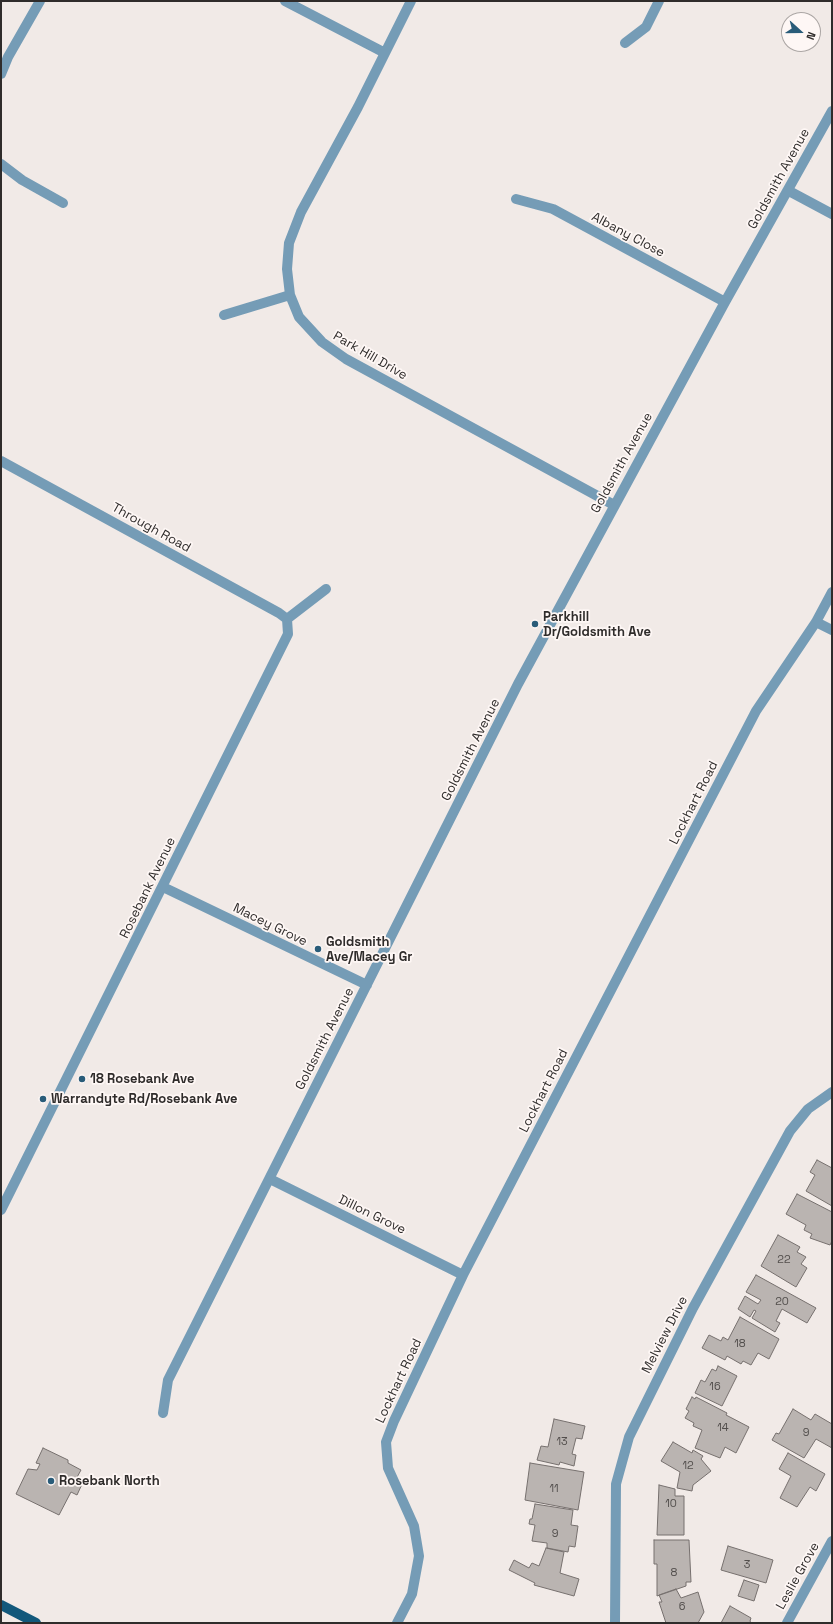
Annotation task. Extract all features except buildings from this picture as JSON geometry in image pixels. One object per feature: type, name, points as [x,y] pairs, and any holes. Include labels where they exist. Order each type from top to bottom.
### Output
[{"type":"main road","points":[[1,1605],[36,1623]]},
{"type":"street","points":[[1,74],[8,57],[40,1]]},
{"type":"street","points":[[285,1],[386,53]]},
{"type":"street","name":"Park Hill Drive","points":[[411,1],[386,53],[301,212],[289,243],[287,269],[290,295],[299,317],[322,342],[346,359],[614,505]]},
{"type":"street","points":[[625,43],[646,27],[659,1]]},
{"type":"street","name":"Goldsmith Avenue","points":[[163,1413],[168,1380],[518,684],[725,302],[832,111]]},
{"type":"street","points":[[1,164],[22,180],[63,203]]},
{"type":"street","points":[[789,190],[832,214]]},
{"type":"street","name":"Albany Close","points":[[516,199],[553,209],[725,302]]},
{"type":"street","points":[[224,315],[290,295]]},
{"type":"street","name":"Through Road","points":[[1,461],[279,612],[287,619]]},
{"type":"street","points":[[287,619],[326,589]]},
{"type":"street","name":"Lockhart Road","points":[[397,1623],[412,1594],[419,1556],[414,1526],[388,1468],[386,1442],[394,1421],[463,1275],[756,711],[816,622],[832,592]]},
{"type":"street","name":"Rosebank Avenue","points":[[1,1210],[288,634],[287,619]]},
{"type":"street","points":[[816,622],[832,630]]},
{"type":"street","name":"Macey Grove","points":[[162,887],[367,986]]},
{"type":"street","name":"Melview Drive","points":[[615,1623],[616,1484],[629,1437],[693,1308],[790,1131],[808,1109],[832,1092]]},
{"type":"street","name":"Dillon Grove","points":[[270,1179],[463,1275]]},
{"type":"street","name":"Leslie Grove","points":[[787,1623],[832,1542]]},
{"type":"place","name":"Parkhill Dr/Goldsmith Ave","points":[[535,624]]},
{"type":"place","name":"Goldsmith Ave/Macey Gr","points":[[318,949]]},
{"type":"place","name":"18 Rosebank Ave","points":[[82,1079]]},
{"type":"place","name":"Warrandyte Rd/Rosebank Ave","points":[[43,1099]]},
{"type":"place","name":"Rosebank North","points":[[51,1481]]}]
